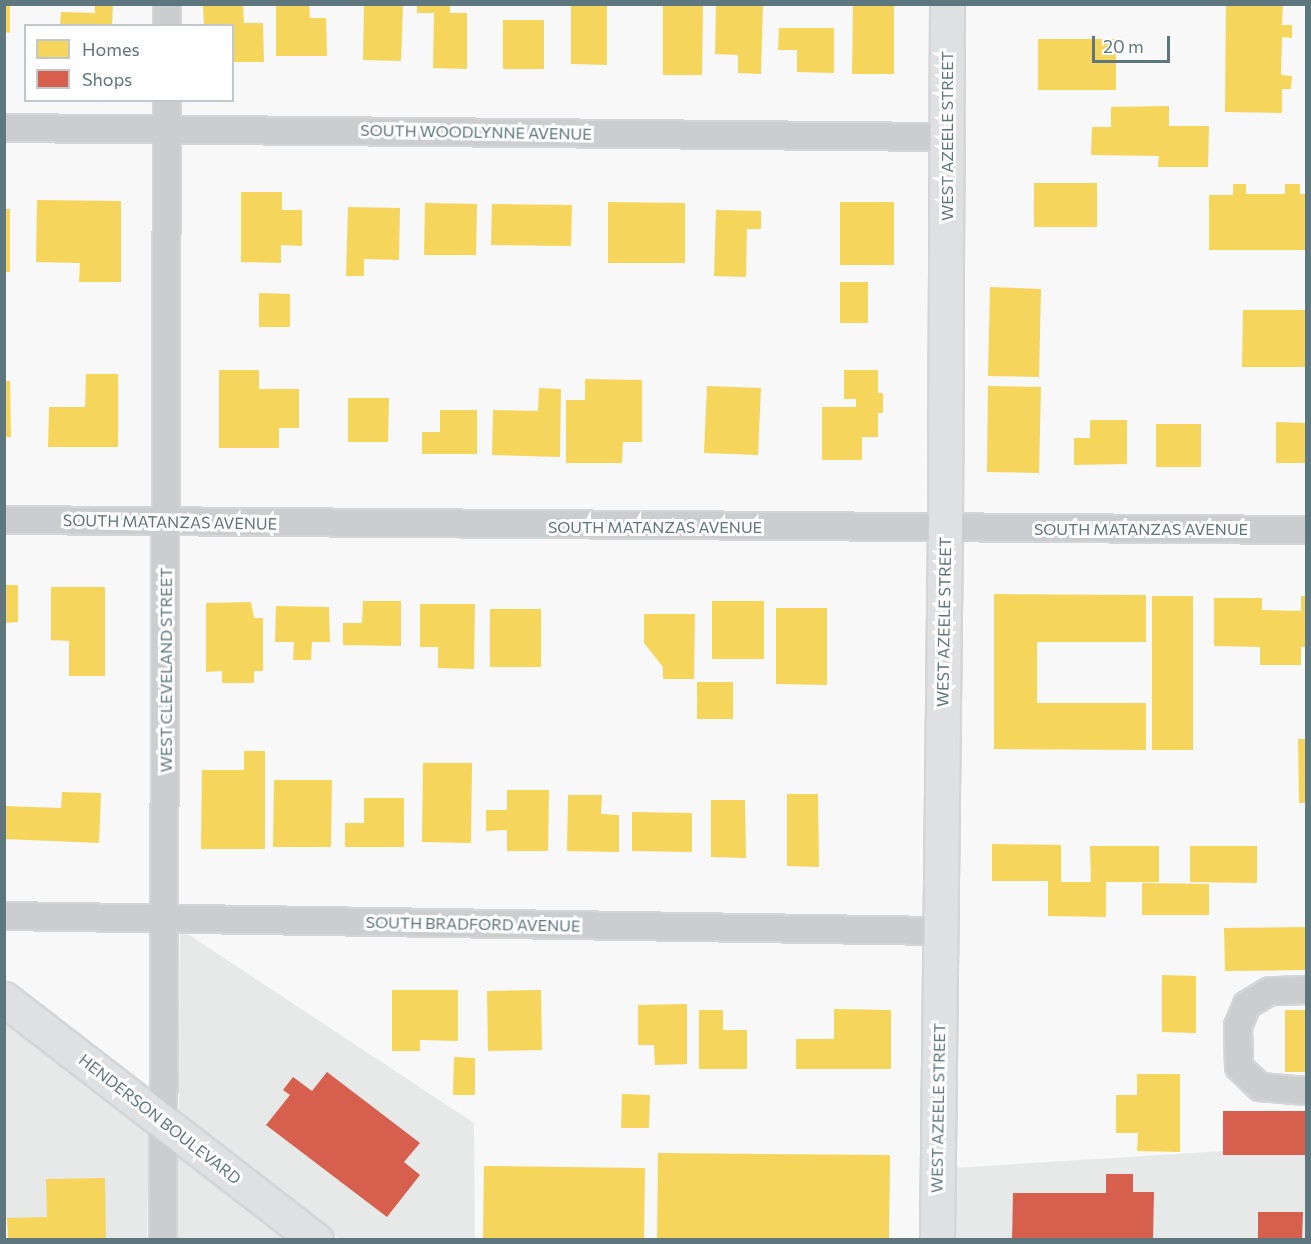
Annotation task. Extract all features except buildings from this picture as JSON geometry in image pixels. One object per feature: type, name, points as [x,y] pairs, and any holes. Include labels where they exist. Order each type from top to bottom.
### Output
[{"type":"main road","name":"WEST AZEELE STREET","points":[[937,1239],[945,529],[947,4]]},
{"type":"main road","name":"HENDERSON BOULEVARD","points":[[4,999],[316,1239]]},
{"type":"street","points":[[167,4],[167,24]]},
{"type":"street","name":"WEST CLEVELAND STREET","points":[[162,1239],[167,102]]},
{"type":"street","name":"SOUTH WOODLYNNE AVENUE","points":[[4,128],[947,137]]},
{"type":"street","name":"SOUTH MATANZAS AVENUE","points":[[4,520],[1306,530]]},
{"type":"street","name":"SOUTH BRADFORD AVENUE","points":[[4,916],[941,931]]},
{"type":"street","points":[[1306,990],[1270,991],[1247,1005],[1238,1026],[1239,1068],[1260,1087],[1306,1091]]},
{"type":"shaded area","points":[[180,933],[186,933],[474,1123],[475,1239],[339,1239],[179,1115]]},
{"type":"shaded area","points":[[5,1017],[149,1128],[147,1239],[16,1239],[5,1216]]},
{"type":"shaded area","points":[[1306,1146],[1306,1239],[952,1239],[952,1168]]},
{"type":"shaded area","points":[[178,1151],[293,1240],[177,1240]]}]
